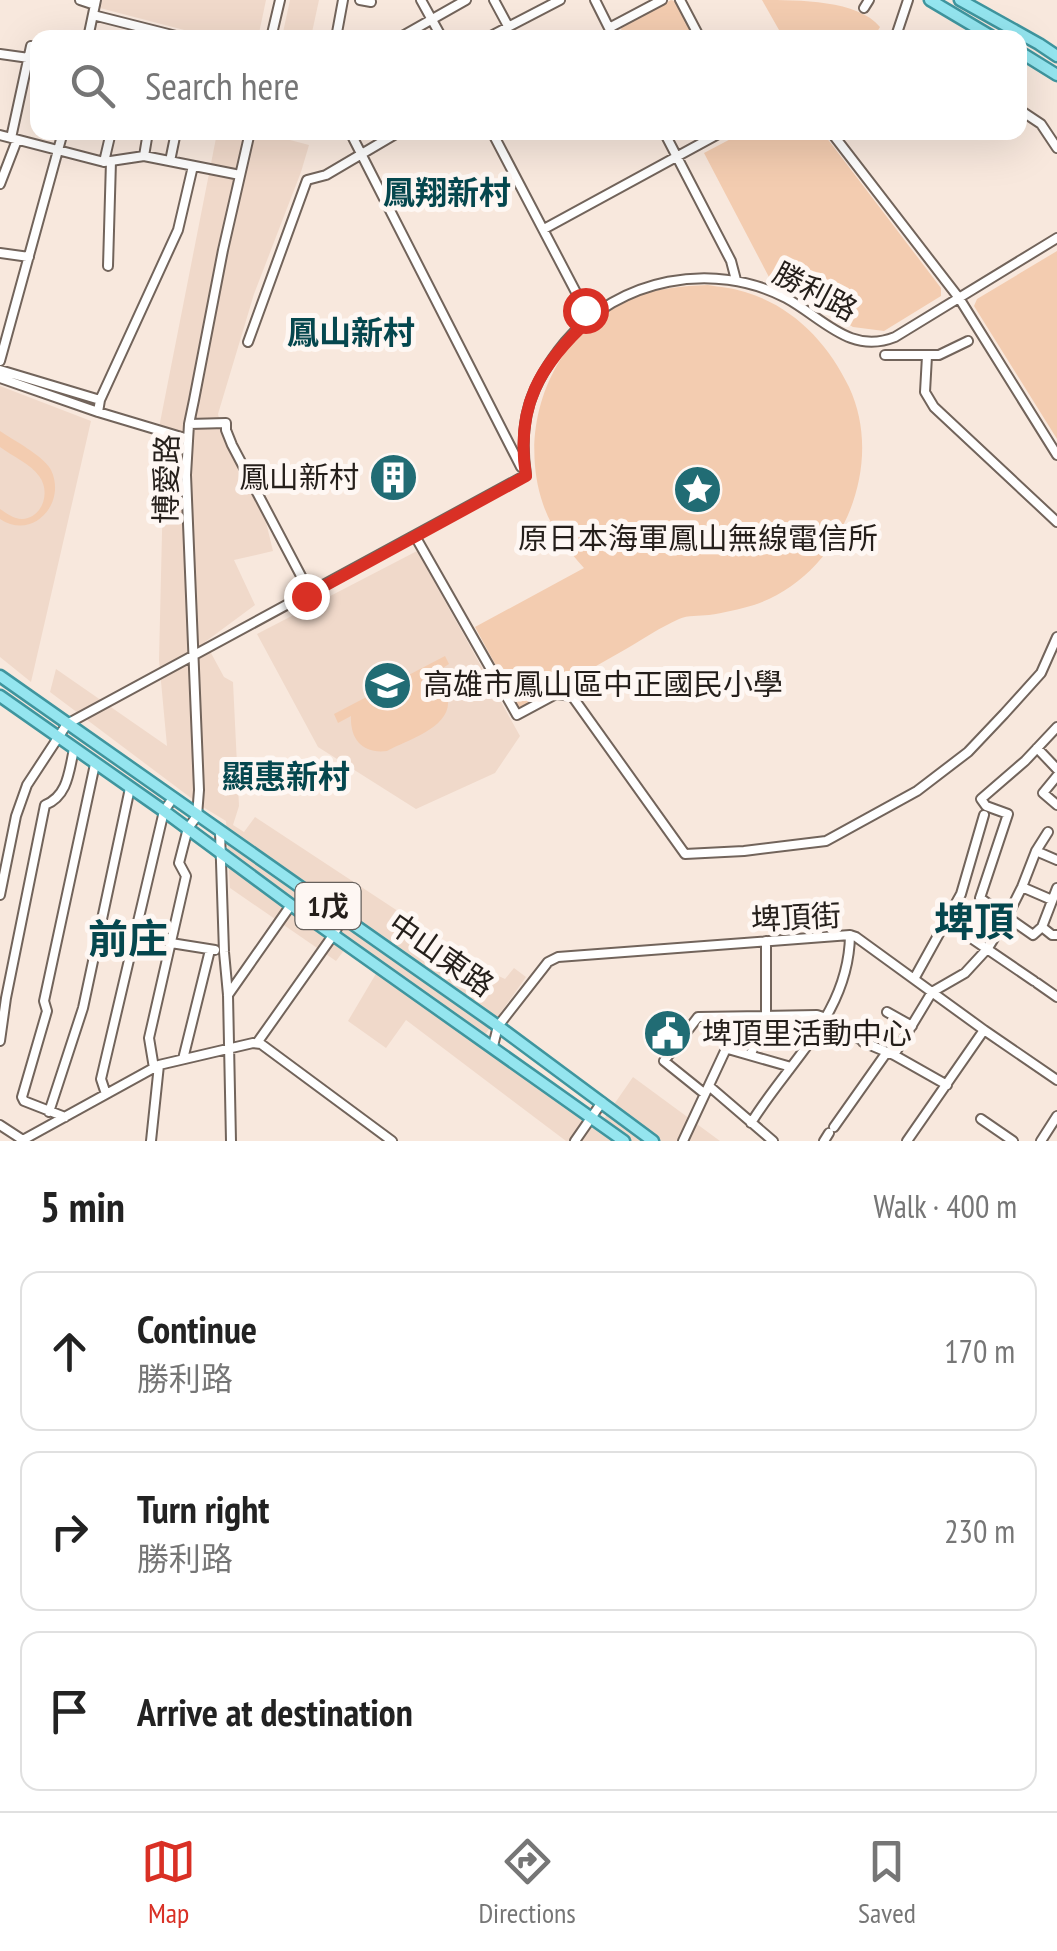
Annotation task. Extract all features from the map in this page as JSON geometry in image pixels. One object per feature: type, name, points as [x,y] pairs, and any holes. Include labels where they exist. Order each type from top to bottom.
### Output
[{"type":"main road","points":[[930,0],[981,30]]},
{"type":"main road","points":[[960,0],[1014,30]]},
{"type":"main road","points":[[1027,37],[1057,56]]},
{"type":"main road","points":[[1027,56],[1057,75]]},
{"type":"main road","name":"中山東路","points":[[0,676],[498,1026],[653,1141]]},
{"type":"main road","name":"中山東路","points":[[1,700],[164,811],[624,1141]]},
{"type":"street","points":[[80,0],[96,2],[90,30]]},
{"type":"street","points":[[274,30],[280,0]]},
{"type":"street","points":[[338,30],[344,0]]},
{"type":"street","points":[[360,0],[371,2]]},
{"type":"street","points":[[421,0],[438,30]]},
{"type":"street","points":[[413,30],[466,0]]},
{"type":"street","points":[[494,0],[508,26]]},
{"type":"street","points":[[501,30],[560,0]]},
{"type":"street","points":[[595,0],[609,28],[662,0]]},
{"type":"street","points":[[680,0],[696,30]]},
{"type":"street","points":[[899,30],[908,0]]},
{"type":"street","points":[[93,15],[149,30]]},
{"type":"street","points":[[133,30],[134,25]]},
{"type":"street","points":[[0,184],[14,139],[30,50]]},
{"type":"street","points":[[0,54],[28,58]]},
{"type":"street","points":[[1027,115],[1041,124],[1057,148]]},
{"type":"street","points":[[0,135],[108,162],[144,156],[240,175]]},
{"type":"street","points":[[0,362],[61,140]]},
{"type":"street","points":[[108,266],[109,140]]},
{"type":"street","points":[[144,156],[147,140]]},
{"type":"street","points":[[170,160],[174,140]]},
{"type":"street","name":"博愛路","points":[[198,816],[188,439],[248,140]]},
{"type":"street","points":[[0,895],[26,785],[67,724],[526,476],[354,140]]},
{"type":"street","points":[[248,342],[307,180],[326,175],[385,140]]},
{"type":"street","points":[[496,140],[590,319]]},
{"type":"street","points":[[668,140],[731,261],[736,280]]},
{"type":"street","points":[[544,229],[708,140]]},
{"type":"street","points":[[837,140],[959,298],[1057,456]]},
{"type":"street","points":[[98,412],[178,230],[193,166]]},
{"type":"street","name":"勝利路","points":[[526,476],[522,447],[529,399],[552,358],[570,336],[622,297],[656,284],[700,278],[736,280],[774,293],[841,334],[881,342],[1057,238]]},
{"type":"street","points":[[0,254],[29,257]]},
{"type":"street","points":[[885,355],[939,355],[968,341]]},
{"type":"street","points":[[927,356],[924,392],[934,407],[1057,522]]},
{"type":"street","points":[[0,370],[100,400]]},
{"type":"street","points":[[0,378],[188,439]]},
{"type":"street","points":[[190,424],[226,422],[232,445],[310,593]]},
{"type":"street","points":[[415,536],[517,715],[556,694],[572,696],[685,854],[826,842],[917,791],[968,752],[1004,714],[1040,673],[1057,637]]},
{"type":"street","points":[[1057,727],[981,800],[986,806],[1008,814],[980,898],[1033,935],[1042,927],[1057,888]]},
{"type":"street","points":[[1037,748],[1057,772],[1043,792],[1057,804]]},
{"type":"street","points":[[0,1040],[45,804],[58,798],[66,784],[74,749]]},
{"type":"street","points":[[64,1117],[22,1097],[46,1011],[44,1001],[94,764]]},
{"type":"street","points":[[50,1112],[83,1008],[130,788]]},
{"type":"street","points":[[106,1094],[101,1079],[164,811],[173,798]]},
{"type":"street","points":[[914,979],[960,894],[984,815]]},
{"type":"street","points":[[151,1141],[156,1067],[150,1038],[186,876],[179,863],[188,828],[198,816]]},
{"type":"street","points":[[220,832],[231,1141]]},
{"type":"street","points":[[829,1134],[912,1026],[932,992],[965,974],[988,948],[1048,832]]},
{"type":"street","points":[[1036,851],[1057,860]]},
{"type":"street","points":[[1022,887],[1052,900]]},
{"type":"street","points":[[228,994],[291,905]]},
{"type":"street","points":[[256,1043],[343,916]]},
{"type":"street","points":[[946,921],[1057,997]]},
{"type":"street","points":[[1042,927],[1052,936],[1057,935]]},
{"type":"street","points":[[750,1123],[824,1021],[848,967],[850,936]]},
{"type":"street","name":"埤頂街","points":[[493,1046],[498,1026],[548,962],[558,957],[850,936],[1057,1080]]},
{"type":"street","points":[[751,1054],[766,1017],[766,941]]},
{"type":"street","points":[[171,943],[224,952]]},
{"type":"street","points":[[183,1059],[210,950]]},
{"type":"street","points":[[886,1012],[912,1026]]},
{"type":"street","points":[[774,1141],[664,1061],[698,1017],[806,1015],[891,1054],[946,1086]]},
{"type":"street","points":[[907,1141],[984,1030]]},
{"type":"street","points":[[0,1125],[26,1140],[156,1067],[256,1043],[392,1141]]},
{"type":"street","points":[[683,1141],[728,1048],[791,1067]]},
{"type":"street","points":[[575,1141],[602,1102]]},
{"type":"street","points":[[1041,1141],[1057,1116]]},
{"type":"street","points":[[981,1118],[1013,1141]]},
{"type":"shaded area","points":[[102,0],[266,0],[260,30],[184,30],[100,8]]},
{"type":"shaded area","points":[[290,0],[319,0],[313,30],[284,30]]},
{"type":"shaded area","points":[[671,0],[678,2],[692,30],[621,30]]},
{"type":"shaded area","points":[[762,0],[810,1],[843,7],[870,18],[880,27],[878,30],[779,30]]},
{"type":"shaded area","points":[[216,140],[290,140],[309,145],[254,294],[218,414],[225,442],[266,522],[273,551],[234,560],[255,605],[205,642],[224,677],[233,682],[239,806],[233,825],[244,832],[255,817],[492,973],[505,979],[514,968],[526,977],[480,1042],[599,1126],[633,1077],[720,1141],[566,1141],[406,1020],[386,1048],[348,1021],[377,972],[345,949],[336,961],[230,888],[226,821],[50,692],[56,669],[167,746],[159,660],[163,491],[165,473],[179,476],[179,457],[155,448]]},
{"type":"shaded area","points":[[729,140],[828,140],[941,288],[941,296],[884,331],[853,327],[770,279],[704,153]]},
{"type":"shaded area","points":[[1057,251],[1057,439],[974,306],[977,299]]},
{"type":"shaded area","name":"原日本海軍鳳山無線電信所","points":[[708,285],[745,292],[779,307],[807,328],[831,356],[849,387],[859,418],[862,451],[858,484],[848,516],[810,571],[784,591],[754,605],[679,619],[520,710],[475,627],[584,568],[550,521],[536,474],[539,412],[548,383],[581,333],[605,313],[651,292]]},
{"type":"shaded area","points":[[0,386],[91,421],[31,682],[0,657]]},
{"type":"shaded area","points":[[0,431],[51,470],[55,482],[51,506],[35,522],[12,525],[0,519],[0,509],[22,519],[35,514],[43,503],[44,489],[36,472],[0,447]]},
{"type":"shaded area","name":"高雄市鳳山區中正國民小學","points":[[417,551],[520,736],[495,773],[416,809],[318,747],[257,634]]},
{"type":"shaded area","points":[[445,656],[449,664],[430,676],[445,689],[447,710],[426,732],[379,751],[360,744],[351,716],[338,723],[334,714]]},
{"type":"place","name":"鳳山新村","points":[[394,478]]},
{"type":"place","name":"原日本海軍鳳山無線電信所","points":[[698,490]]},
{"type":"place","name":"高雄市鳳山區中正國民小學","points":[[388,685]]},
{"type":"place","name":"埤頂里活動中心","points":[[667,1034]]},
{"type":"district","name":"鳳翔新村","points":[[447,193]]},
{"type":"district","name":"鳳山新村","points":[[351,333]]},
{"type":"district","name":"顯惠新村","points":[[286,777]]},
{"type":"district","name":"埤頂","points":[[974,922]]},
{"type":"district","name":"前庄","points":[[128,939]]},
{"type":"route","points":[[306,596],[526,476],[522,447],[529,399],[552,358],[590,319],[585,310]]}]
